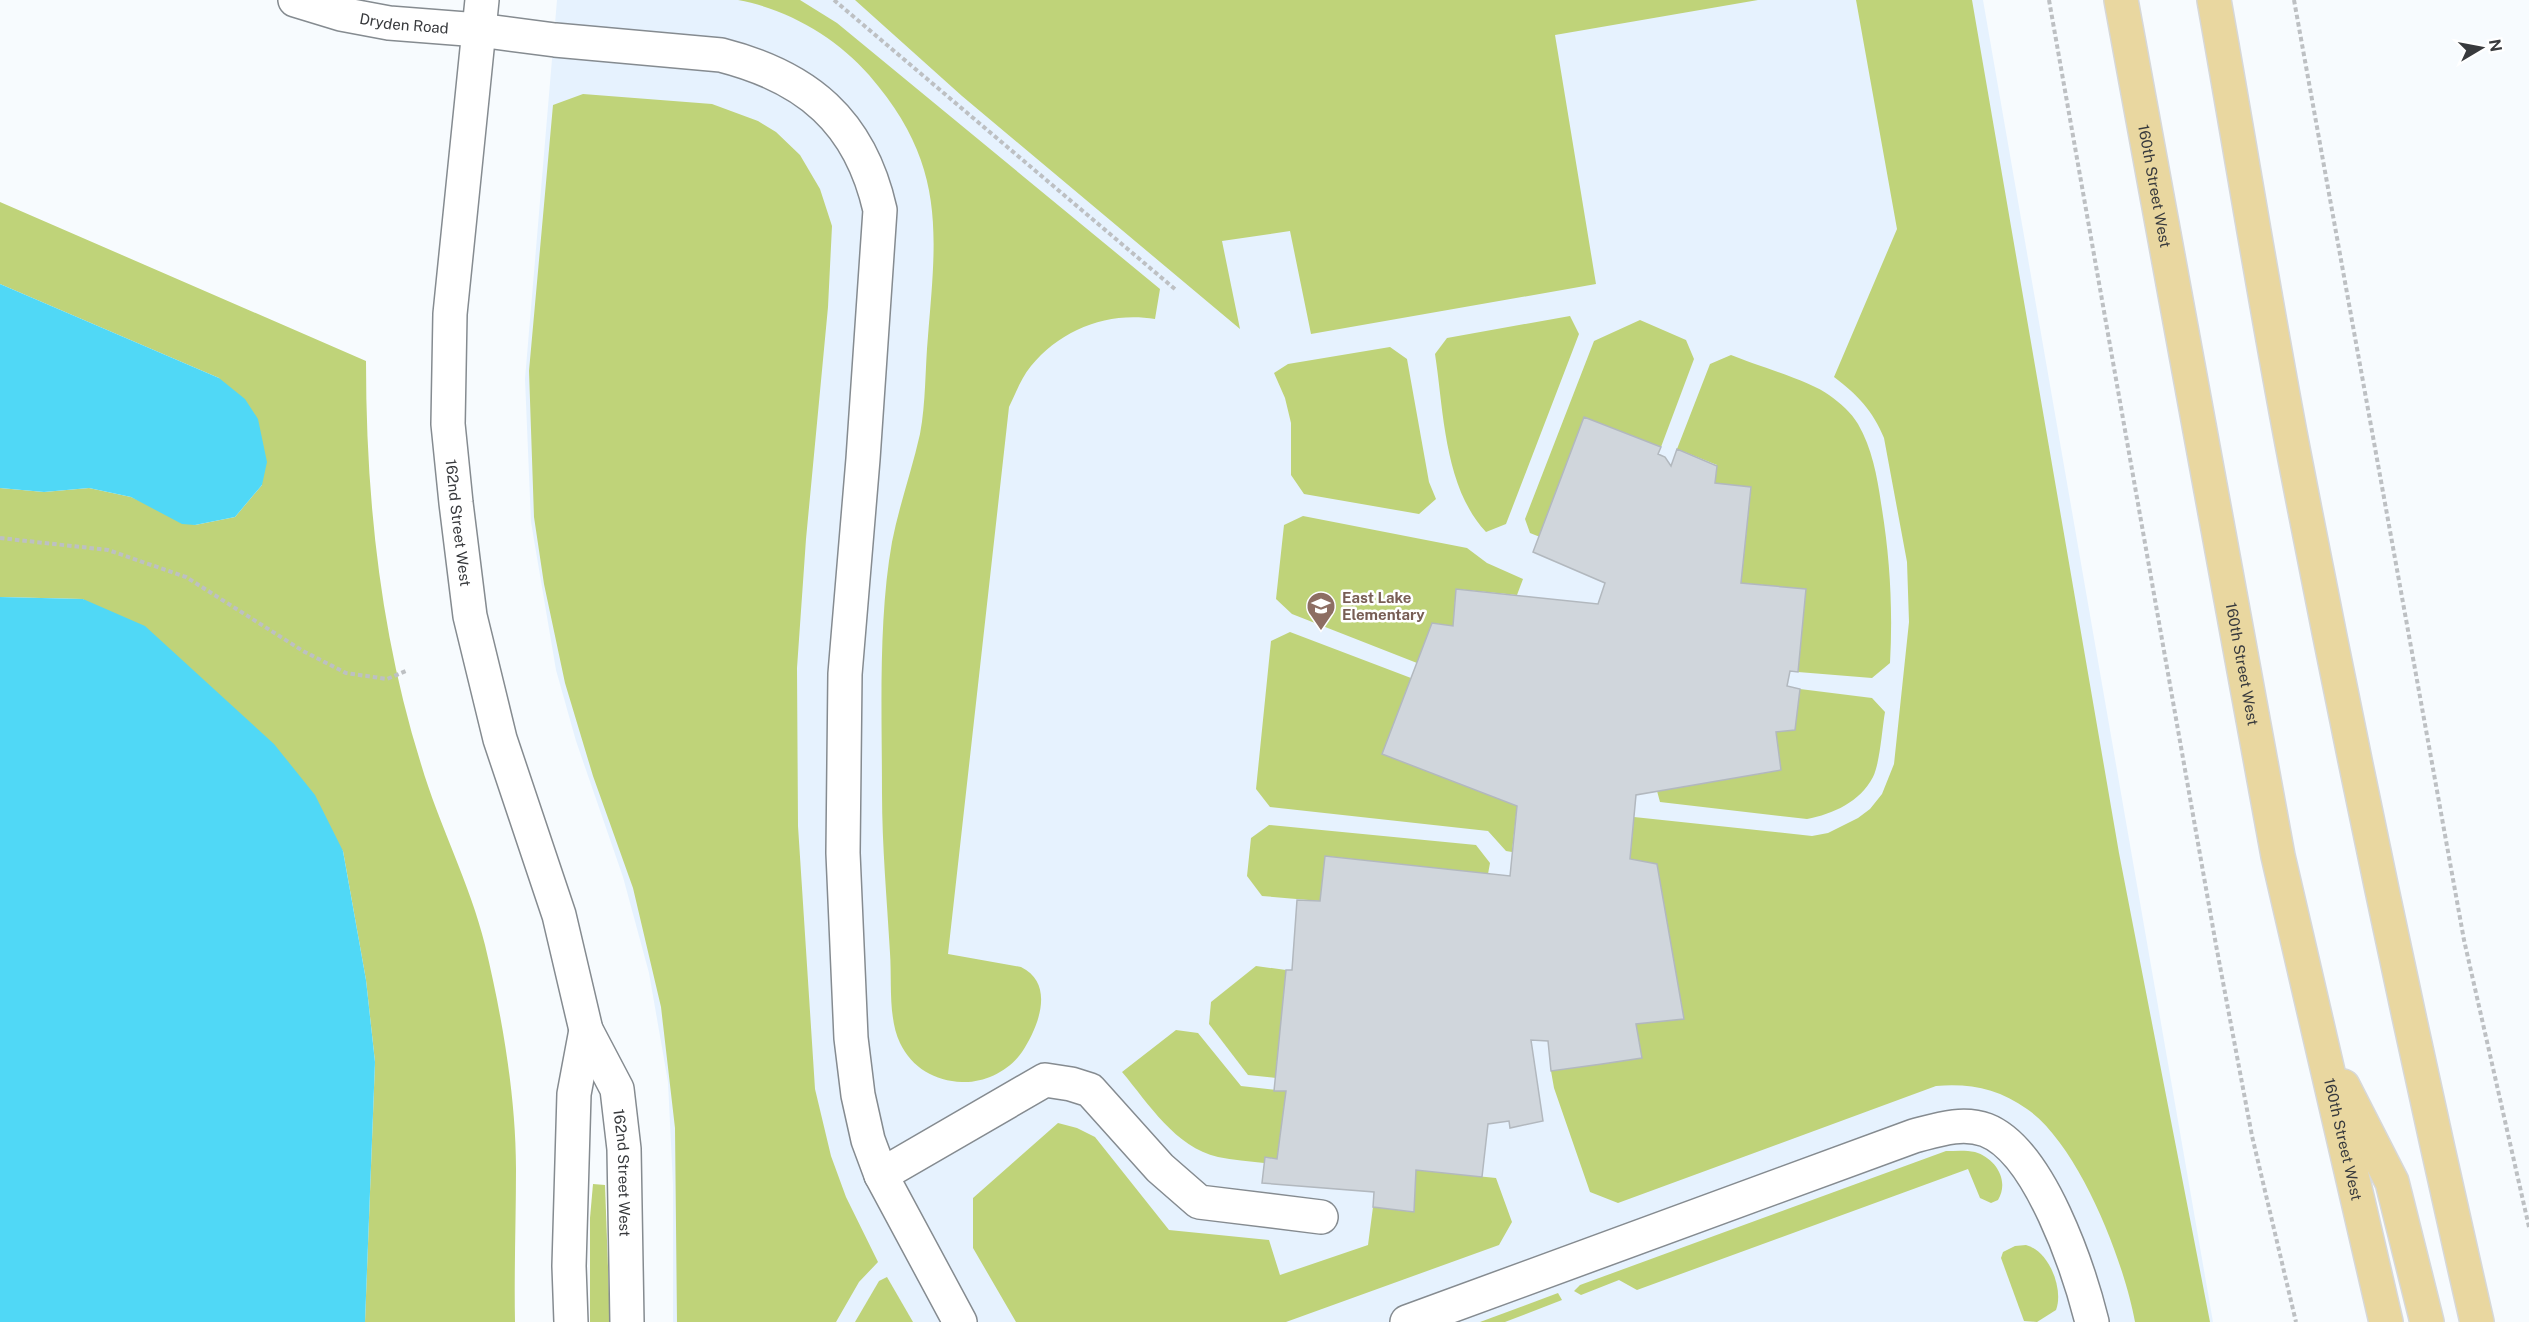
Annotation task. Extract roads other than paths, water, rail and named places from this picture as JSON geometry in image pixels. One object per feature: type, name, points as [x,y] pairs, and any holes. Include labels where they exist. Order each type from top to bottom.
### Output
[{"type":"main road","name":"160th Street West","points":[[2121,0],[2276,844],[2386,1322]]},
{"type":"main road","points":[[2214,0],[2294,450],[2346,718],[2424,1092],[2477,1322]]},
{"type":"main road","points":[[2321,1044],[2392,1182],[2427,1322]]},
{"type":"street","name":"Dryden Road","points":[[295,0],[341,14],[389,24],[481,15],[721,55],[770,70],[796,84],[839,120],[873,180],[880,210],[845,674],[843,819],[852,1049],[858,1095],[868,1140],[881,1175],[960,1322]]},
{"type":"street","name":"162nd Street West","points":[[481,15],[450,314],[448,424],[454,492],[470,616],[485,685],[517,794],[559,915],[586,1030],[617,1089],[624,1149],[627,1322]]},
{"type":"street","name":"162nd Street West","points":[[571,1322],[568,1266],[574,1094],[586,1030]]},
{"type":"street","points":[[881,1175],[1045,1080],[1090,1090],[1160,1168],[1180,1188],[1199,1202],[1321,1217]]},
{"type":"street","points":[[1407,1322],[1914,1136],[1959,1126],[1986,1130],[2006,1143],[2034,1179],[2074,1259],[2092,1322]]},
{"type":"water","points":[[0,284],[219,378],[245,399],[258,419],[267,462],[262,485],[235,517],[195,525],[182,524],[131,497],[89,488],[44,492],[0,488]]},
{"type":"water","points":[[0,597],[83,599],[145,626],[274,744],[315,795],[343,851],[366,980],[375,1062],[365,1322],[0,1322]]},
{"type":"place","name":"East Lake Elementary","points":[[1321,632]]}]
